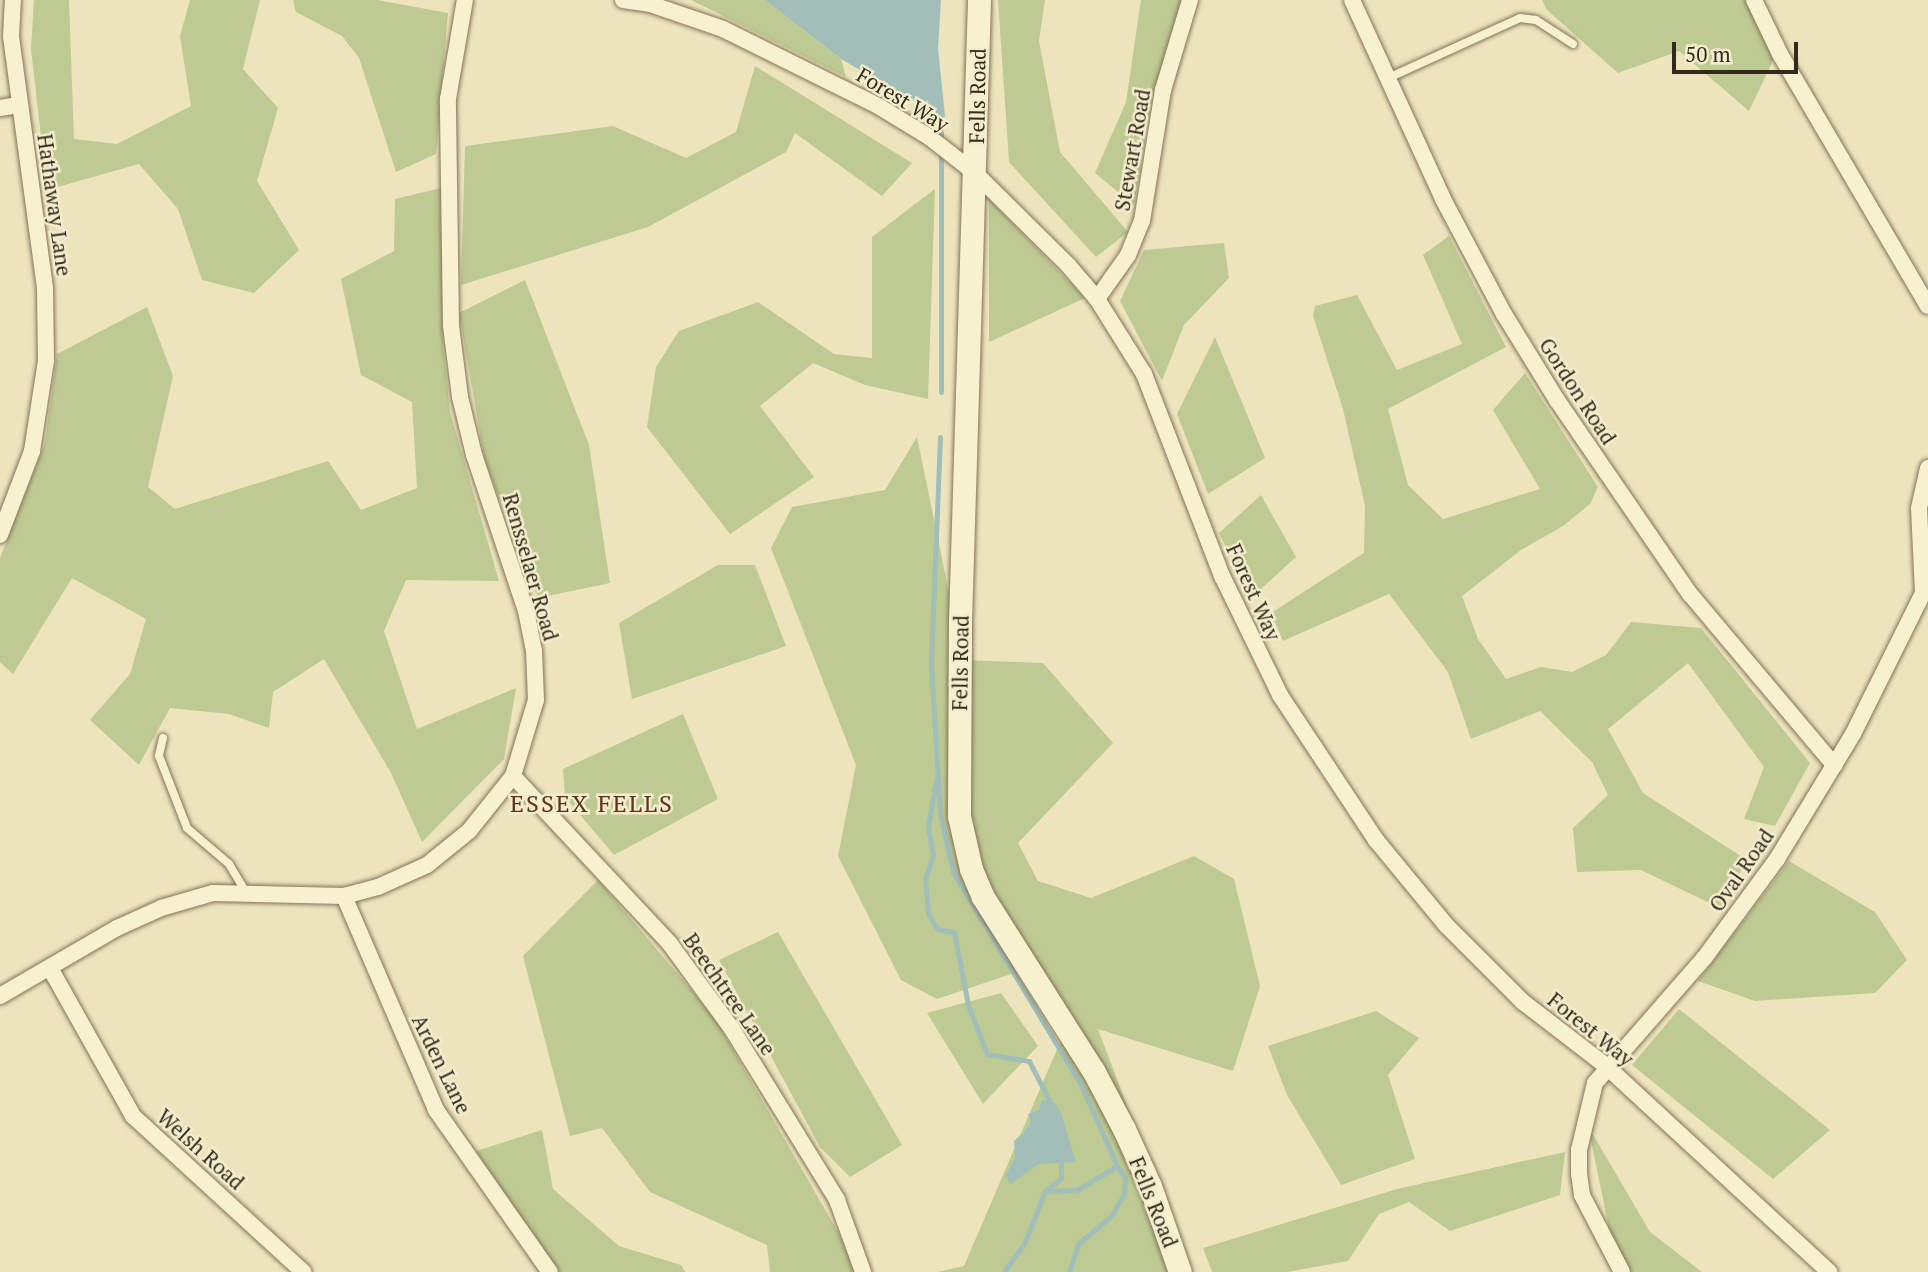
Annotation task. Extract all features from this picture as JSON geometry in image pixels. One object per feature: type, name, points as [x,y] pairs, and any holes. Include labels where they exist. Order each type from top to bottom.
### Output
[{"type":"street","name":"Hathaway Lane","points":[[0,535],[32,451],[46,361],[42,263],[19,105],[12,36],[13,0]]},
{"type":"street","name":"Rensselaer Road","points":[[0,996],[117,928],[161,908],[213,893],[344,896],[427,865],[469,831],[513,776],[536,700],[534,651],[526,611],[474,455],[451,326],[448,99],[466,0]]},
{"type":"street","name":"Forest Way","points":[[623,0],[650,4],[723,29],[791,59],[929,137],[1017,211],[1097,299],[1144,374],[1247,631],[1327,769],[1376,840],[1446,925],[1523,1002],[1606,1066],[1829,1272]]},
{"type":"street","name":"Fells Road","points":[[979,0],[960,621],[958,783],[964,843],[983,897],[1093,1070],[1124,1129],[1150,1186],[1180,1272]]},
{"type":"street","name":"Stewart Road","points":[[1097,299],[1128,255],[1142,221],[1163,90],[1190,0]]},
{"type":"street","name":"Gordon Road","points":[[1352,0],[1386,79],[1504,314],[1557,400],[1690,594],[1834,765]]},
{"type":"street","points":[[1754,0],[1780,54],[1928,306]]},
{"type":"street","points":[[0,108],[19,105]]},
{"type":"street","name":"Oval Road","points":[[1622,1272],[1582,1195],[1578,1174],[1586,1118],[1595,1083],[1606,1066],[1705,957],[1777,859],[1834,765],[1926,595],[1919,508],[1928,468]]},
{"type":"street","name":"Beechtree Lane","points":[[513,776],[670,944],[732,1029],[836,1200],[863,1272]]},
{"type":"street","name":"Arden Lane","points":[[344,896],[436,1110],[550,1272]]},
{"type":"street","name":"Welsh Road","points":[[50,968],[133,1116],[303,1272]]},
{"type":"lane","points":[[1386,79],[1520,18],[1536,20],[1573,44]]},
{"type":"lane","points":[[163,738],[159,756],[187,828],[229,864],[247,894]]},
{"type":"green space","points":[[34,0],[69,0],[74,139],[117,144],[191,106],[180,36],[190,0],[260,0],[243,69],[278,108],[257,181],[299,250],[254,293],[202,280],[178,209],[139,164],[47,190],[31,49]]},
{"type":"green space","points":[[293,0],[377,0],[448,13],[436,154],[396,172],[359,58],[342,36],[296,12]]},
{"type":"green space","points":[[691,0],[765,0],[841,59],[846,77]]},
{"type":"green space","points":[[998,0],[1045,0],[1039,41],[1060,152],[1128,232],[1096,257],[1009,162]]},
{"type":"green space","points":[[1141,0],[1186,0],[1151,105],[1134,205],[1095,173],[1126,102]]},
{"type":"green space","points":[[1542,0],[1762,0],[1781,44],[1749,111],[1679,51],[1618,73],[1547,10]]},
{"type":"green space","points":[[755,66],[912,163],[882,196],[795,133],[786,152],[648,227],[461,285],[465,146],[613,126],[686,158],[736,132]]},
{"type":"green space","points":[[441,188],[443,344],[450,412],[499,581],[406,580],[384,631],[417,729],[516,688],[504,759],[422,842],[391,773],[324,659],[273,692],[269,728],[229,714],[170,708],[139,765],[90,720],[130,674],[146,619],[72,578],[13,674],[0,662],[0,558],[45,443],[57,354],[147,307],[173,376],[148,487],[175,509],[328,461],[361,510],[417,488],[412,402],[361,375],[341,279],[394,251],[395,199]]},
{"type":"green space","points":[[935,189],[928,399],[865,385],[813,363],[760,406],[814,477],[730,534],[647,427],[656,367],[679,331],[758,302],[834,354],[872,358],[872,237]]},
{"type":"green space","points":[[989,199],[1085,298],[989,342]]},
{"type":"green space","points":[[1449,236],[1506,347],[1388,409],[1408,485],[1443,519],[1540,489],[1493,410],[1525,373],[1598,487],[1590,504],[1563,526],[1521,550],[1462,596],[1478,639],[1506,679],[1541,667],[1572,672],[1606,655],[1631,622],[1701,628],[1810,763],[1775,826],[1744,819],[1764,767],[1688,663],[1608,729],[1643,793],[1747,860],[1720,908],[1641,870],[1577,872],[1573,828],[1608,795],[1592,762],[1540,711],[1471,739],[1448,672],[1389,594],[1283,641],[1271,613],[1364,553],[1365,506],[1343,409],[1313,316],[1315,306],[1357,295],[1397,370],[1462,344],[1423,255]]},
{"type":"green space","points":[[1224,243],[1229,278],[1184,325],[1162,381],[1120,301],[1144,250]]},
{"type":"green space","points":[[525,280],[589,445],[610,583],[538,598],[485,461],[459,313]]},
{"type":"green space","points":[[1215,337],[1265,458],[1208,494],[1177,414]]},
{"type":"green space","points":[[917,437],[963,660],[1043,663],[1113,743],[1018,843],[1038,881],[1091,898],[1194,856],[1234,879],[1260,986],[1233,1071],[1098,1029],[1190,1272],[937,1272],[964,1266],[1067,1026],[1029,968],[937,999],[901,980],[838,856],[856,765],[771,548],[792,507],[885,490]]},
{"type":"green space","points":[[1261,495],[1296,557],[1252,597],[1219,533]]},
{"type":"green space","points":[[718,565],[755,565],[786,646],[632,699],[619,623]]},
{"type":"green space","points":[[683,714],[718,799],[614,855],[565,797],[563,769]]},
{"type":"green space","points":[[1789,861],[1875,912],[1907,960],[1875,993],[1755,1001],[1698,981]]},
{"type":"green space","points":[[598,880],[714,1017],[861,1272],[770,1272],[767,1245],[650,1192],[602,1128],[570,1136],[523,956]]},
{"type":"green space","points":[[778,932],[902,1145],[850,1177],[820,1147],[719,960]]},
{"type":"green space","points":[[1001,993],[1038,1046],[983,1104],[927,1013]]},
{"type":"green space","points":[[1679,1009],[1830,1130],[1773,1179],[1632,1065]]},
{"type":"green space","points":[[1376,1011],[1419,1038],[1388,1075],[1415,1159],[1341,1185],[1287,1095],[1268,1046]]},
{"type":"green space","points":[[1588,1126],[1650,1232],[1702,1272],[1618,1272]]},
{"type":"green space","points":[[542,1130],[553,1189],[619,1246],[681,1265],[685,1272],[557,1272],[476,1151]]},
{"type":"green space","points":[[1565,1152],[1560,1195],[1450,1231],[1409,1202],[1379,1214],[1348,1261],[1287,1272],[1212,1272],[1203,1248],[1397,1189]]},
{"type":"water","points":[[765,0],[941,0],[938,48],[945,116],[941,123],[932,120],[923,106],[841,59]]},
{"type":"water","points":[[1042,1100],[1055,1103],[1061,1113],[1076,1162],[1038,1164],[1011,1184],[1005,1177],[1015,1158],[1014,1141],[1031,1121],[1028,1114],[1039,1110]]},
{"type":"waterway","points":[[941,123],[941,392]]},
{"type":"waterway","points":[[940,437],[931,665],[940,814],[953,872],[1081,1085],[1117,1166],[1077,1190],[1045,1191],[1025,1242],[1004,1272]]},
{"type":"waterway","points":[[936,780],[928,827],[933,855],[925,879],[928,913],[937,929],[954,932],[968,1005],[987,1054],[1029,1061],[1049,1100]]},
{"type":"waterway","points":[[1045,1191],[1061,1178],[1061,1164]]},
{"type":"waterway","points":[[1069,1272],[1078,1244],[1111,1216],[1124,1194],[1125,1177],[1117,1166]]},
{"type":"district","name":"ESSEX FELLS","points":[[592,804]]}]
